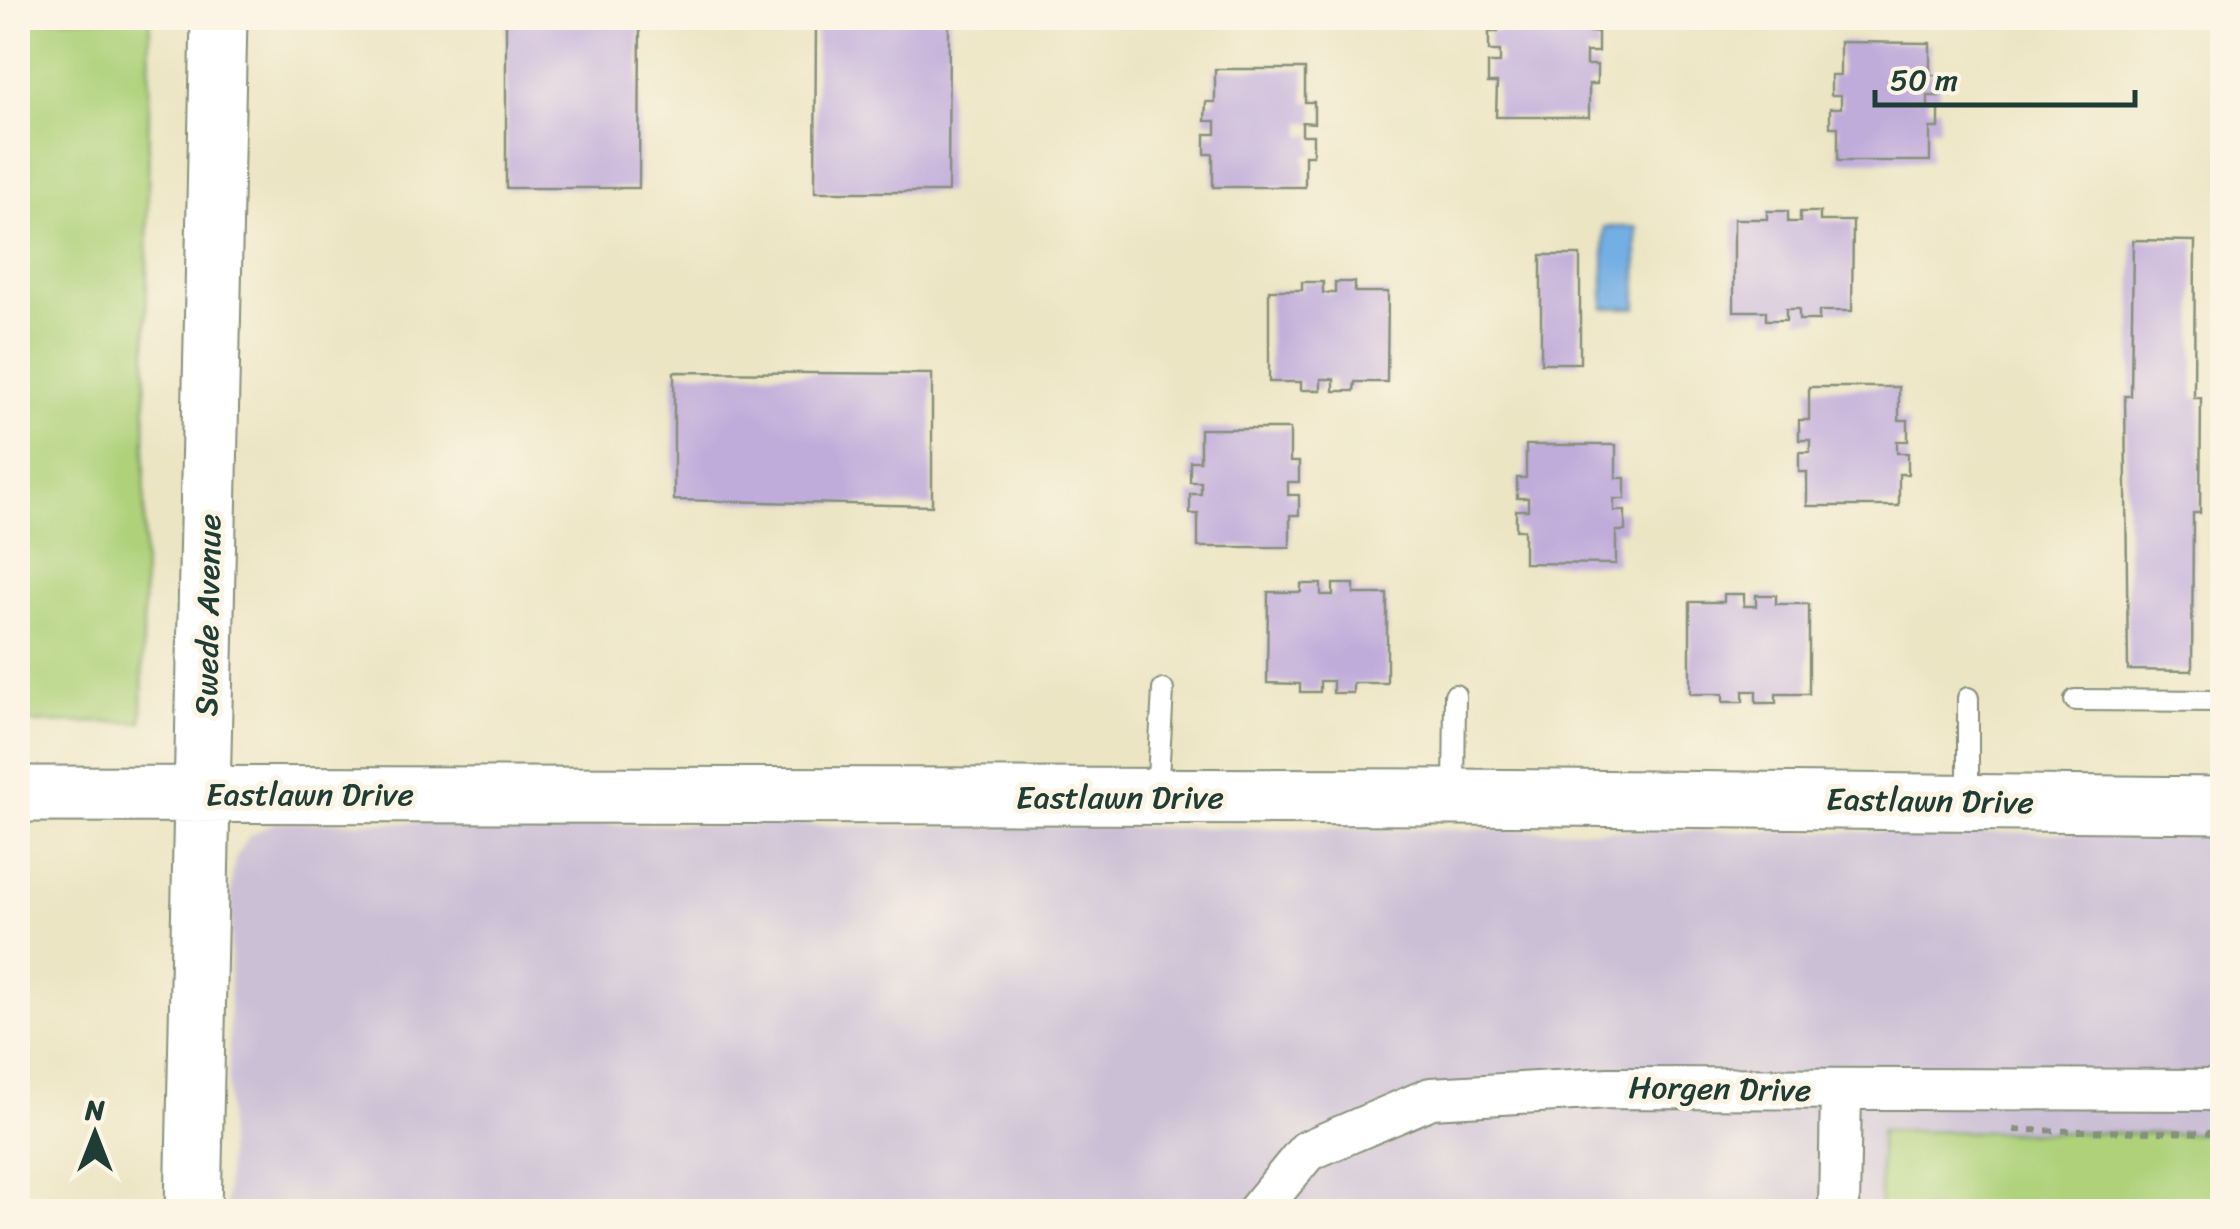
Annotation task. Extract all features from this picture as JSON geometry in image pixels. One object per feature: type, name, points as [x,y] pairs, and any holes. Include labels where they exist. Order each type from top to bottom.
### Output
[{"type":"street","name":"Swede Avenue","points":[[193,1212],[219,18]]},
{"type":"street","name":"Eastlawn Drive","points":[[18,794],[1454,798],[2222,805]]},
{"type":"street","name":"Horgen Drive","points":[[1257,1212],[1308,1152],[1431,1098],[1609,1088],[2222,1090]]},
{"type":"street","points":[[1839,1212],[1841,1090]]},
{"type":"lane","points":[[1157,797],[1163,690]]},
{"type":"lane","points":[[1454,798],[1455,695]]},
{"type":"lane","points":[[1968,698],[1968,802]]},
{"type":"lane","points":[[2076,700],[2222,702]]},
{"type":"path","points":[[2012,1130],[2222,1133]]},
{"type":"shaded area","points":[[275,822],[2222,834],[2222,1211],[226,1212],[232,876],[235,859],[248,837]]},
{"type":"green space","points":[[18,18],[150,18],[142,722],[18,723]]},
{"type":"green space","points":[[1880,1131],[2222,1134],[2222,1211],[1880,1211]]},
{"type":"water","points":[[1604,227],[1637,227],[1637,308],[1604,308]]},
{"type":"building","points":[[506,18],[640,18],[639,188],[506,188]]},
{"type":"building","points":[[816,18],[949,18],[948,192],[815,192]]},
{"type":"building","points":[[1498,18],[1589,18],[1589,32],[1598,32],[1598,52],[1586,52],[1586,65],[1597,65],[1597,84],[1589,84],[1589,117],[1496,117],[1497,83],[1488,83],[1488,63],[1500,63],[1500,51],[1489,51],[1489,32],[1498,32]]},
{"type":"building","points":[[1840,42],[1930,43],[1930,75],[1939,75],[1939,96],[1928,96],[1928,108],[1939,108],[1939,128],[1930,128],[1930,161],[1838,161],[1838,127],[1830,127],[1830,108],[1841,108],[1841,95],[1831,95],[1831,75],[1840,75]]},
{"type":"building","points":[[1215,69],[1305,69],[1305,102],[1314,102],[1314,123],[1302,122],[1302,135],[1313,135],[1313,155],[1305,155],[1305,187],[1213,187],[1213,154],[1205,154],[1205,134],[1216,134],[1216,121],[1205,121],[1206,102],[1215,102]]},
{"type":"building","points":[[1767,211],[1788,211],[1788,222],[1800,222],[1800,212],[1820,212],[1820,221],[1853,221],[1852,311],[1819,311],[1819,320],[1799,320],[1799,309],[1786,309],[1786,320],[1766,320],[1766,311],[1734,311],[1734,219],[1767,219]]},
{"type":"building","points":[[2133,240],[2195,241],[2194,398],[2201,398],[2200,513],[2193,513],[2192,671],[2128,670],[2125,396],[2131,396]]},
{"type":"building","points":[[1541,255],[1580,255],[1580,363],[1541,363]]},
{"type":"building","points":[[1302,282],[1323,282],[1323,293],[1335,293],[1335,282],[1355,282],[1355,292],[1388,292],[1387,382],[1355,382],[1354,391],[1334,391],[1334,379],[1321,379],[1321,390],[1301,390],[1301,382],[1269,382],[1269,290],[1302,290]]},
{"type":"building","points":[[674,372],[932,374],[932,506],[674,500]]},
{"type":"building","points":[[1809,387],[1899,387],[1899,420],[1908,420],[1908,441],[1897,441],[1897,453],[1908,453],[1908,474],[1899,474],[1899,506],[1807,506],[1807,472],[1799,472],[1799,452],[1810,452],[1810,440],[1799,440],[1799,420],[1809,420]]},
{"type":"building","points":[[1200,429],[1290,429],[1290,462],[1299,462],[1299,482],[1288,482],[1288,495],[1299,495],[1299,515],[1290,515],[1290,547],[1198,547],[1198,514],[1190,514],[1190,494],[1201,494],[1201,482],[1190,482],[1190,461],[1200,461]]},
{"type":"building","points":[[1526,445],[1616,445],[1616,478],[1625,478],[1625,499],[1614,499],[1614,511],[1625,511],[1625,531],[1616,531],[1616,564],[1524,563],[1524,530],[1516,530],[1516,510],[1528,510],[1528,498],[1517,498],[1517,478],[1526,478]]},
{"type":"building","points":[[1301,584],[1321,584],[1321,595],[1333,595],[1333,584],[1354,584],[1354,594],[1387,594],[1387,683],[1353,683],[1353,693],[1333,693],[1333,681],[1320,681],[1320,692],[1300,692],[1300,684],[1267,683],[1268,592],[1301,592]]},
{"type":"building","points":[[1724,594],[1744,594],[1744,606],[1756,606],[1756,595],[1776,595],[1776,604],[1809,604],[1809,694],[1776,694],[1776,703],[1756,703],[1756,691],[1743,691],[1743,702],[1723,702],[1723,694],[1690,694],[1690,602],[1724,602]]}]
